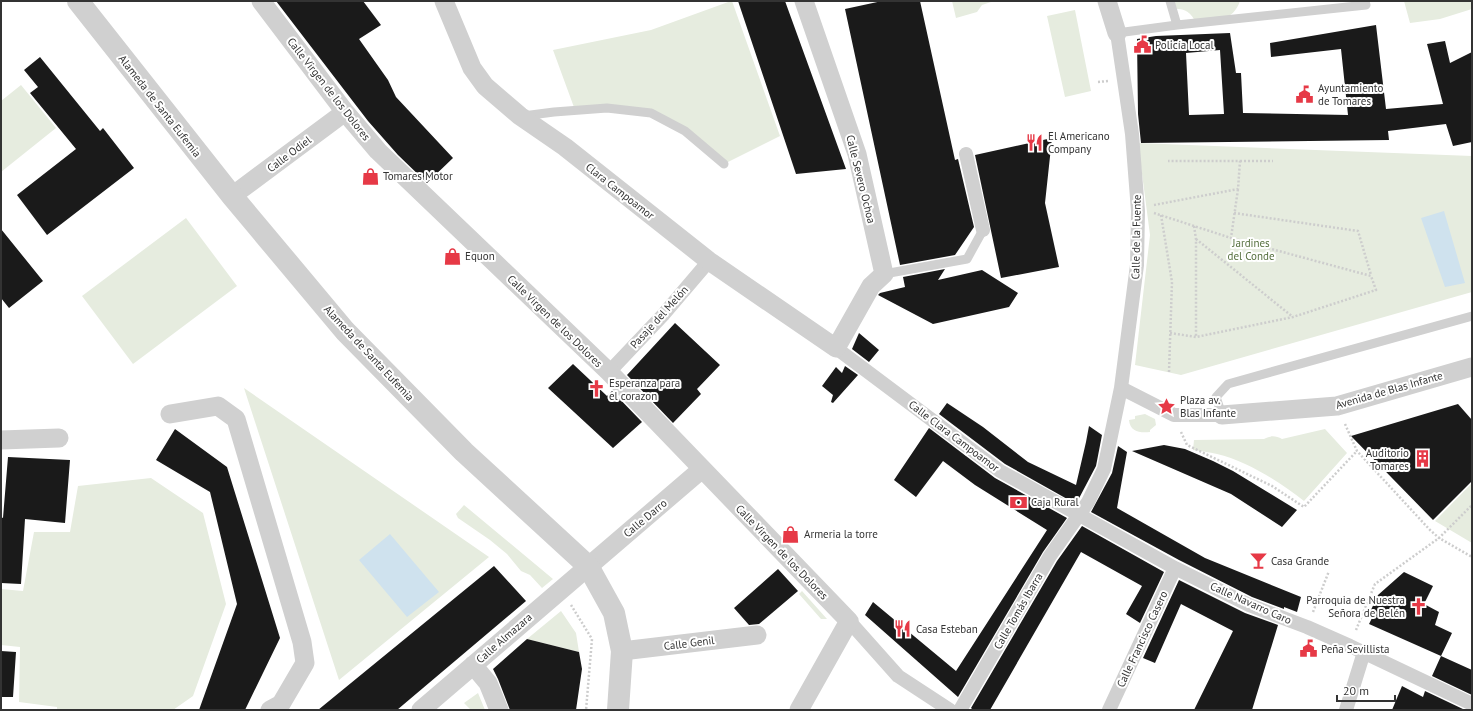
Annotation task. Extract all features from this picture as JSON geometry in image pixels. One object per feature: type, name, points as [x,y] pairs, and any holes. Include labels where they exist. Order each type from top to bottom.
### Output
[{"type":"street","name":"Alameda de Santa Eufemia","points":[[78,1],[232,196],[345,331],[464,452],[588,566],[614,613],[622,652],[618,710]]},
{"type":"street","name":"Calle Virgen de los Dolores","points":[[261,1],[346,112],[378,151],[609,372],[848,621],[898,676],[950,710]]},
{"type":"street","name":"Clara Campoamor","points":[[444,1],[472,68],[485,86],[520,116],[565,147],[709,261],[836,348]]},
{"type":"street","name":"Calle de la Fuente","points":[[1079,514],[1088,502],[1104,469],[1121,388],[1138,265],[1138,208],[1132,134],[1117,33],[1107,1]]},
{"type":"street","name":"Calle Severo Ochoa","points":[[808,2],[857,154],[884,274]]},
{"type":"street","name":"Calle Odiel","points":[[232,196],[346,112]]},
{"type":"street","points":[[966,154],[983,230]]},
{"type":"street","name":"Pasaje del Melón","points":[[609,372],[663,315],[709,261]]},
{"type":"street","points":[[836,348],[871,286],[884,274]]},
{"type":"street","name":"Calle Clara Campoamor","points":[[836,348],[1000,470],[1079,514]]},
{"type":"street","name":"Avenida de Blas Infante","points":[[1121,388],[1174,415],[1222,415],[1337,406],[1472,367]]},
{"type":"street","points":[[170,414],[218,406],[236,419],[302,642],[305,663],[281,704],[270,710]]},
{"type":"street","points":[[1,440],[59,438]]},
{"type":"street","name":"Calle Darro","points":[[588,566],[702,470]]},
{"type":"street","name":"Calle Navarro Caro","points":[[1079,514],[1175,568],[1249,605],[1307,627],[1364,652],[1472,704]]},
{"type":"street","name":"Calle Tomás Ibarra","points":[[960,710],[1050,556],[1079,514]]},
{"type":"street","name":"Calle Almazara","points":[[421,710],[588,566]]},
{"type":"street","name":"Calle Francisco Casero","points":[[1109,710],[1175,568]]},
{"type":"street","points":[[799,710],[848,621]]},
{"type":"street","name":"Calle Genil","points":[[622,652],[757,635]]},
{"type":"street","points":[[1346,710],[1364,652]]},
{"type":"street","points":[[473,665],[488,683],[499,710]]},
{"type":"lane","points":[[1170,1],[1177,25]]},
{"type":"lane","points":[[1117,33],[1177,25],[1366,5],[1366,1]]},
{"type":"lane","points":[[520,116],[606,108],[651,113],[685,131],[724,164]]},
{"type":"lane","points":[[884,274],[967,259],[983,230]]},
{"type":"lane","points":[[1222,415],[1216,397],[1228,384],[1472,316]]},
{"type":"path","points":[[1168,161],[1274,161]]},
{"type":"path","points":[[1231,238],[1238,189],[1240,161]]},
{"type":"path","points":[[1138,208],[1238,189]]},
{"type":"path","points":[[1138,208],[1231,238],[1371,276]]},
{"type":"path","points":[[1170,333],[1196,337],[1293,317],[1376,290],[1358,231],[1234,213]]},
{"type":"path","points":[[1161,215],[1172,282],[1169,372]]},
{"type":"path","points":[[1194,226],[1196,239],[1196,337]]},
{"type":"path","points":[[1196,239],[1293,317]]},
{"type":"path","points":[[1337,406],[1357,451],[1439,538],[1472,557]]},
{"type":"path","points":[[1174,415],[1187,445],[1272,486],[1304,507],[1357,451]]},
{"type":"path","points":[[1350,646],[1375,584],[1439,538],[1472,505]]},
{"type":"path","points":[[1307,627],[1329,572]]},
{"type":"path","points":[[561,590],[592,639],[586,710]]},
{"type":"green space","points":[[731,1],[780,136],[724,164],[685,131],[651,113],[575,110],[553,50],[651,30]]},
{"type":"green space","points":[[952,1],[994,1],[982,5],[977,12],[956,18]]},
{"type":"green space","points":[[1170,1],[1240,1],[1233,13],[1222,19],[1196,23],[1192,16],[1184,10],[1172,9]]},
{"type":"green space","points":[[1404,1],[1472,1],[1472,9],[1440,19],[1410,23]]},
{"type":"green space","points":[[1075,10],[1091,91],[1065,97],[1047,16]]},
{"type":"green space","points":[[21,85],[56,128],[1,172],[1,101]]},
{"type":"green space","name":"Jardines del Conde","points":[[1138,143],[1472,156],[1472,292],[1181,375],[1135,365],[1150,235]]},
{"type":"green space","points":[[186,218],[237,286],[133,364],[82,296]]},
{"type":"green space","points":[[244,388],[489,557],[339,680]]},
{"type":"green space","points":[[1145,414],[1155,419],[1156,425],[1150,430],[1150,432],[1136,431],[1131,427],[1129,420],[1135,419],[1135,416]]},
{"type":"green space","points":[[1325,429],[1347,453],[1304,501],[1274,480],[1251,467],[1228,457],[1193,450],[1194,440],[1264,439],[1273,436],[1282,439]]},
{"type":"green space","points":[[151,478],[203,513],[226,604],[193,696],[173,710],[57,710],[57,707],[19,702],[20,647],[1,645],[1,589],[23,591],[34,532],[70,532],[78,486]]},
{"type":"green space","points":[[1472,483],[1472,543],[1435,521]]},
{"type":"green space","points":[[464,505],[553,579],[542,588],[530,575],[521,571],[507,554],[490,540],[458,518],[456,514]]},
{"type":"green space","points":[[802,591],[827,619],[821,619],[799,594]]},
{"type":"green space","points":[[561,611],[576,633],[579,652],[527,639]]},
{"type":"green space","points":[[478,693],[485,710],[471,710],[464,703]]},
{"type":"water","points":[[1444,211],[1465,283],[1445,287],[1421,218]]},
{"type":"water","points":[[390,534],[439,592],[407,617],[359,560]]},
{"type":"building","points":[[276,1],[363,1],[381,25],[359,39],[388,80],[396,97],[453,158],[427,183],[398,155],[368,121]]},
{"type":"building","points":[[738,1],[785,1],[846,169],[796,174]]},
{"type":"building","points":[[882,1],[920,1],[955,160],[958,159],[974,227],[955,255],[900,265],[845,9]]},
{"type":"building","points":[[1376,25],[1386,109],[1443,104],[1427,44],[1445,41],[1450,63],[1472,52],[1472,142],[1453,146],[1446,124],[1388,131],[1389,140],[1141,143],[1138,114],[1137,39],[1156,36],[1230,33],[1236,73],[1241,73],[1243,113],[1348,115],[1341,49],[1271,57],[1270,43]],"holes":[[[1220,50],[1224,114],[1189,115],[1186,53]]]},
{"type":"building","points":[[40,57],[100,131],[103,128],[134,168],[47,235],[17,195],[76,149],[30,93],[38,87],[24,70]]},
{"type":"building","points":[[1052,138],[1045,203],[1059,267],[1001,278],[975,155]]},
{"type":"building","points":[[1,229],[43,281],[9,308],[1,298]]},
{"type":"building","points":[[945,269],[938,280],[982,270],[1018,293],[1009,307],[933,324],[878,295],[880,293],[905,287],[903,277]]},
{"type":"building","points":[[675,323],[720,365],[697,389],[701,394],[673,423],[627,375]]},
{"type":"building","points":[[859,333],[879,350],[869,362],[852,349]]},
{"type":"building","points":[[573,364],[607,396],[612,391],[642,422],[613,448],[548,388]]},
{"type":"building","points":[[845,366],[858,375],[833,403],[831,402],[833,395],[822,386],[836,367],[842,373]]},
{"type":"building","points":[[947,403],[983,427],[1028,462],[1076,485],[1089,426],[1102,435],[1096,466],[1076,504],[1005,464],[939,414]]},
{"type":"building","name":"Auditorio Tomares","points":[[1458,404],[1472,420],[1472,481],[1433,520],[1351,436]]},
{"type":"building","points":[[929,428],[995,478],[1067,518],[1043,552],[958,697],[865,615],[873,602],[956,671],[1047,530],[975,485],[943,461],[916,497],[894,480]]},
{"type":"building","points":[[175,429],[227,467],[280,638],[245,710],[199,710],[237,604],[210,492],[156,460]]},
{"type":"building","points":[[1164,445],[1185,449],[1213,461],[1233,471],[1297,510],[1282,527],[1231,494],[1132,451]]},
{"type":"building","points":[[1118,446],[1127,452],[1117,508],[1205,558],[1301,597],[1297,612],[1284,607],[1284,609],[1252,597],[1179,560],[1091,512],[1112,473]]},
{"type":"building","points":[[8,457],[70,460],[65,523],[25,519],[21,584],[1,583],[1,517],[3,518]]},
{"type":"building","points":[[1082,526],[1164,572],[1140,623],[1126,614],[1142,586],[1081,552],[990,710],[973,710],[971,708],[1057,561]]},
{"type":"building","points":[[494,566],[526,601],[397,710],[318,710]]},
{"type":"building","points":[[778,569],[798,591],[759,624],[749,625],[734,608]]},
{"type":"building","points":[[1404,572],[1433,586],[1424,604],[1439,612],[1435,625],[1452,633],[1441,656],[1369,624],[1374,614],[1370,612],[1378,595]]},
{"type":"building","points":[[1179,580],[1245,613],[1278,625],[1252,710],[1194,710],[1233,631],[1181,604],[1155,663],[1143,658]]},
{"type":"building","points":[[527,639],[579,652],[582,669],[576,710],[510,710],[493,669]]},
{"type":"building","points":[[1,651],[16,652],[13,697],[1,697]]},
{"type":"building","points":[[1441,656],[1472,670],[1472,695],[1432,676]]},
{"type":"building","points":[[1402,686],[1423,697],[1425,691],[1465,710],[1392,710]]},
{"type":"place","name":"Policía Local","points":[[1142,45]]},
{"type":"place","name":"Ayuntamiento de Tomares","points":[[1305,94]]},
{"type":"place","name":"El Americano Company","points":[[1035,142]]},
{"type":"place","name":"Tomares Motor","points":[[370,176]]},
{"type":"place","name":"Equon","points":[[452,256]]},
{"type":"place","name":"Esperanza para el corazon","points":[[596,389]]},
{"type":"place","name":"Plaza av. Blas Infante","points":[[1167,406]]},
{"type":"place","name":"Auditorio Tomares","points":[[1422,459]]},
{"type":"place","name":"Caja Rural","points":[[1018,502]]},
{"type":"place","name":"Armeria la torre","points":[[791,534]]},
{"type":"place","name":"Casa Grande","points":[[1258,561]]},
{"type":"place","name":"Parroquia de Nuestra Señora de Belén","points":[[1418,606]]},
{"type":"place","name":"Casa Esteban","points":[[903,629]]},
{"type":"place","name":"Peña Sevillista","points":[[1308,649]]}]
